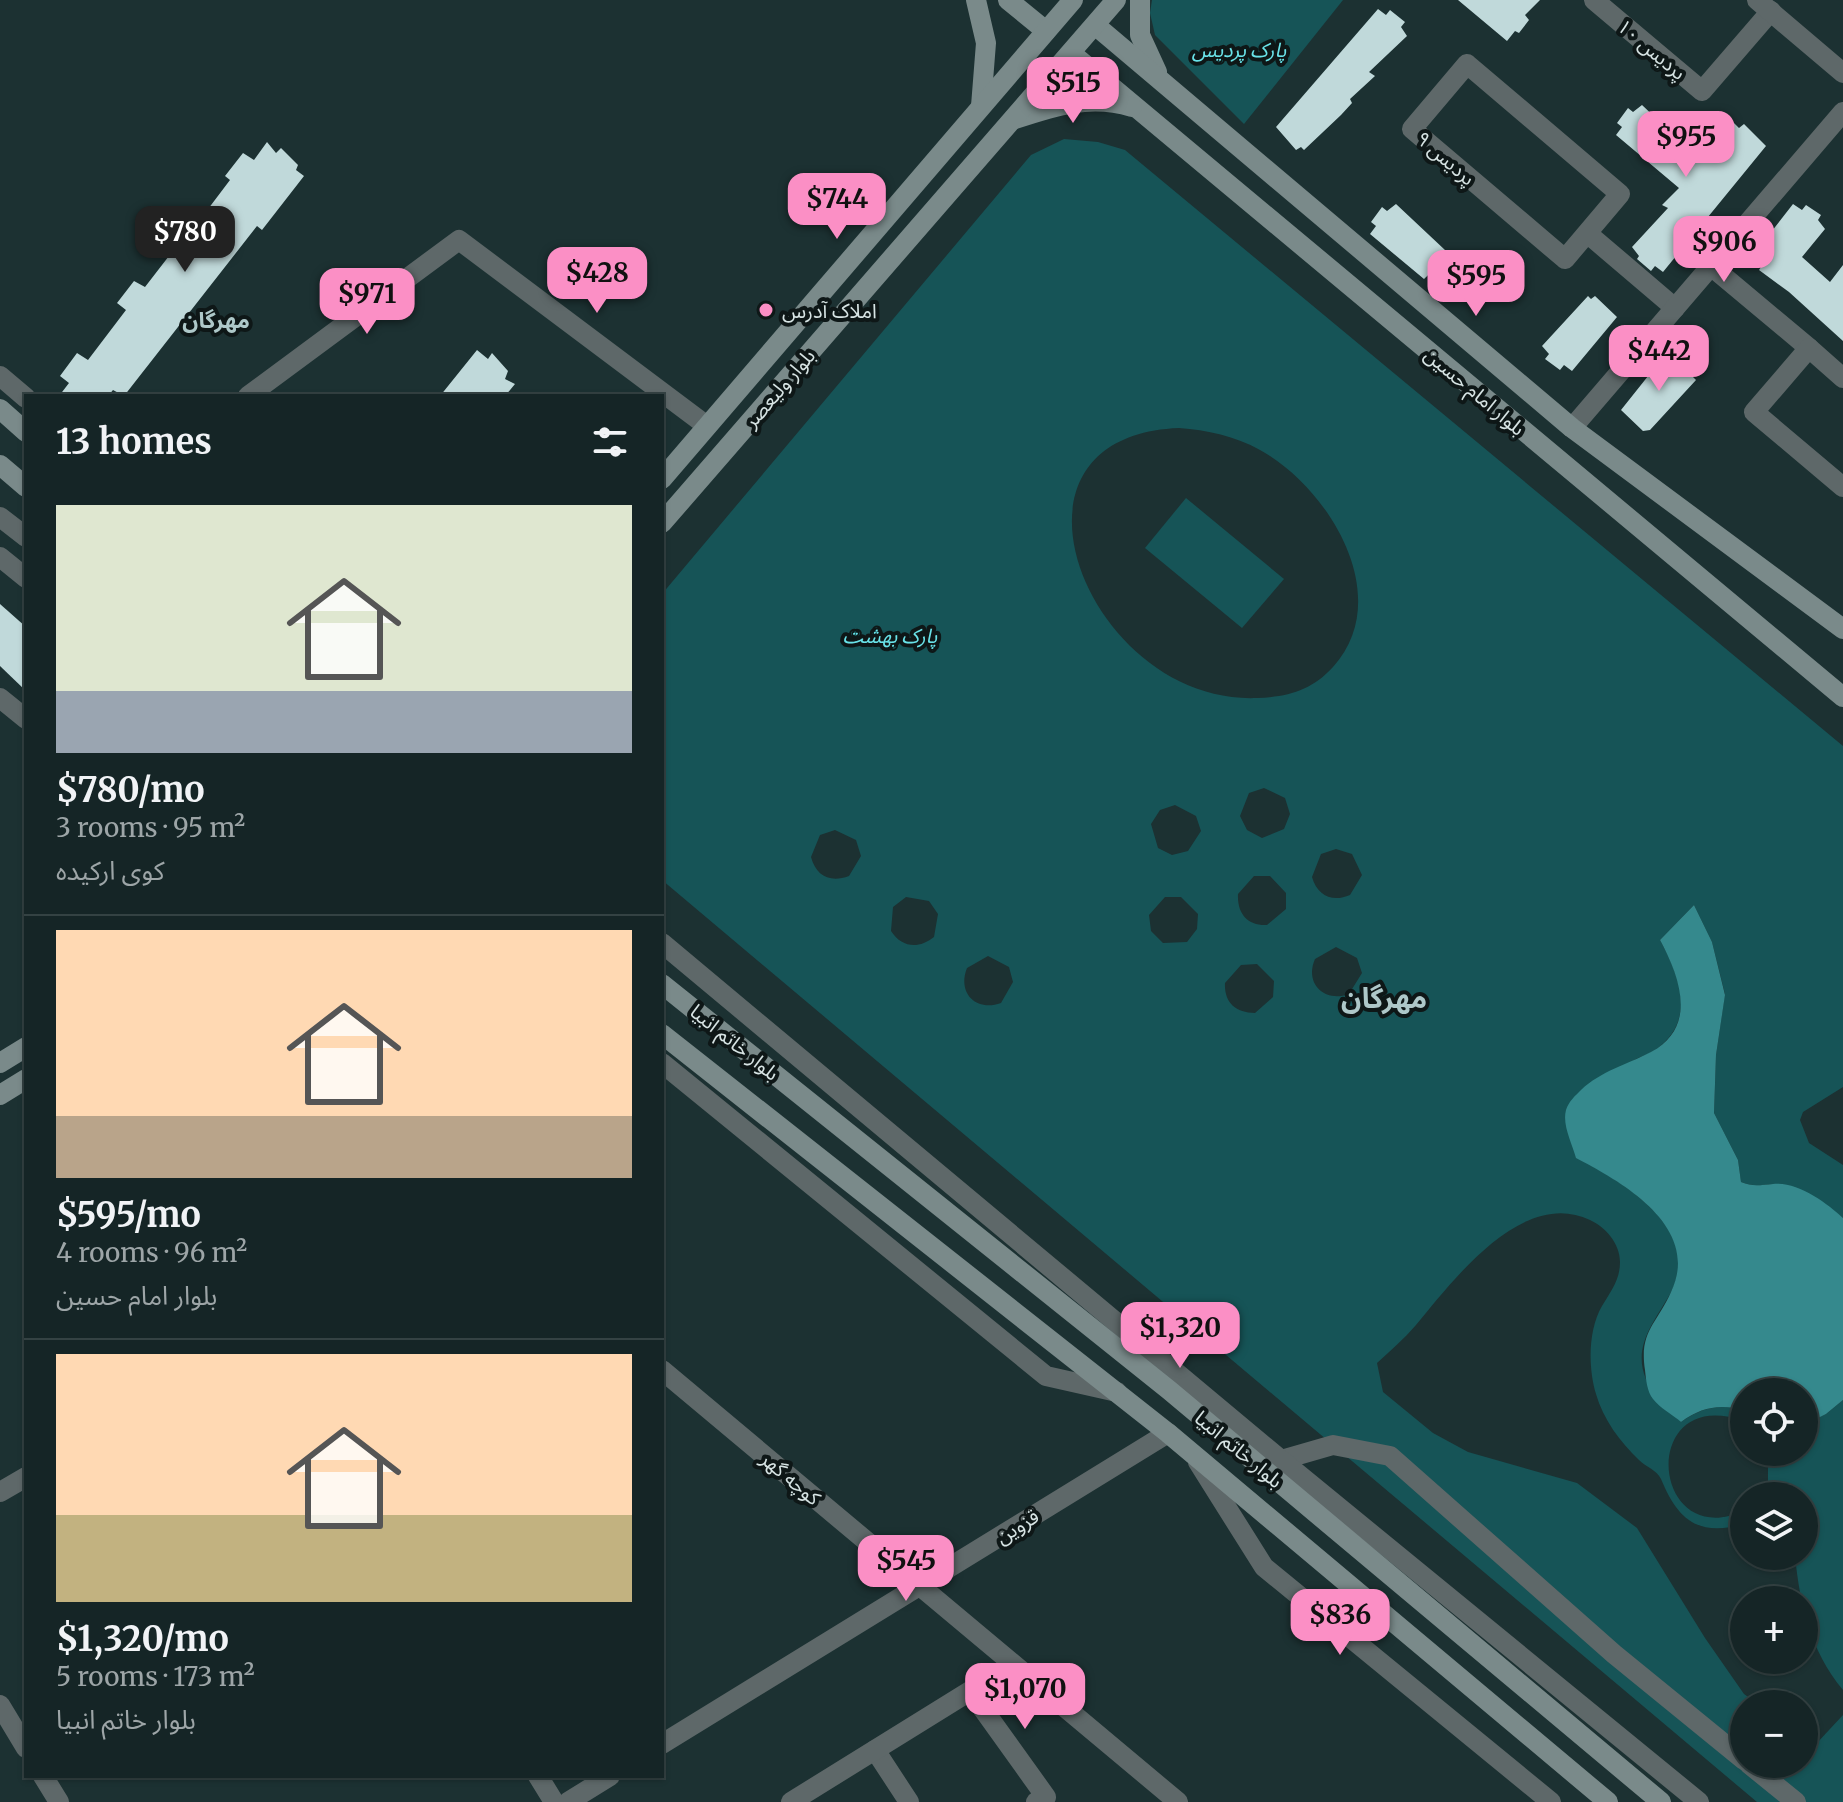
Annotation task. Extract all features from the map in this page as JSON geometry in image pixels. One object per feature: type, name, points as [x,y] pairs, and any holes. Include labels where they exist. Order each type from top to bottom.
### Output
[{"type":"main road","points":[[976,0],[986,43],[980,108]]},
{"type":"main road","points":[[1008,0],[1046,31]]},
{"type":"main road","name":"بلوار ولیعصر","points":[[664,521],[1116,0]]},
{"type":"main road","points":[[1140,0],[1140,35],[1163,83]]},
{"type":"main road","name":"بلوار ولیعصر","points":[[664,477],[1070,1]]},
{"type":"main road","name":"بلوار امام حسین","points":[[1095,25],[1620,467],[1843,629]]},
{"type":"main road","name":"بلوار امام حسین","points":[[1071,53],[1843,697]]},
{"type":"main road","points":[[1011,121],[1060,105],[1089,101],[1114,102],[1136,108]]},
{"type":"main road","points":[[0,409],[24,430]]},
{"type":"main road","points":[[0,465],[24,485]]},
{"type":"main road","points":[[1602,497],[1620,467]]},
{"type":"main road","name":"بلوار خاتم انبیا","points":[[664,986],[1169,1390],[1661,1802]]},
{"type":"main road","name":"بلوار خاتم انبیا","points":[[664,1036],[1168,1433],[1608,1802]]},
{"type":"main road","points":[[0,1063],[24,1048]]},
{"type":"main road","points":[[0,1095],[24,1080]]},
{"type":"main road","points":[[846,1179],[870,1150]]},
{"type":"street","name":"پردیس ۱۰","points":[[1594,0],[1702,91],[1764,6],[1843,73]]},
{"type":"street","name":"پردیس ۹","points":[[1467,64],[1620,194],[1587,233],[1565,259],[1412,129],[1467,64]]},
{"type":"street","points":[[1572,428],[1843,112]]},
{"type":"street","points":[[1587,233],[1675,308]]},
{"type":"street","points":[[251,394],[459,240],[707,426]]},
{"type":"street","points":[[1711,266],[1843,378]]},
{"type":"street","points":[[1809,348],[1754,412],[1843,487]]},
{"type":"street","points":[[0,376],[24,396]]},
{"type":"street","points":[[0,517],[24,535]]},
{"type":"street","points":[[0,557],[24,576]]},
{"type":"street","points":[[0,698],[24,717]]},
{"type":"street","points":[[664,945],[1281,1460],[1699,1802]]},
{"type":"street","points":[[664,1065],[1046,1376],[1117,1392]]},
{"type":"street","name":"کوچه گهر","points":[[664,1375],[1178,1802]]},
{"type":"street","name":"قزوین","points":[[664,1743],[1168,1433]]},
{"type":"street","points":[[1281,1460],[1333,1445],[1390,1456],[1614,1654],[1730,1749]]},
{"type":"street","points":[[1194,1455],[1264,1567],[1551,1802]]},
{"type":"street","points":[[0,1492],[24,1478]]},
{"type":"street","points":[[791,1802],[970,1691],[1046,1797],[1036,1802]]},
{"type":"street","points":[[0,1705],[24,1745]]},
{"type":"street","points":[[875,1750],[909,1802]]},
{"type":"street","points":[[44,1778],[59,1802]]},
{"type":"street","points":[[539,1778],[554,1802]]},
{"type":"street","points":[[568,1802],[607,1778]]},
{"type":"street","points":[[1766,1778],[1796,1802]]},
{"type":"green space","name":"پارک پردیس","points":[[1152,0],[1343,0],[1244,124],[1155,35],[1150,13]]},
{"type":"green space","name":"پارک بهشت","points":[[1064,139],[1098,142],[1125,150],[1843,746],[1843,1087],[1803,1112],[1800,1120],[1809,1143],[1843,1165],[1843,1218],[1820,1202],[1789,1187],[1741,1182],[1738,1160],[1714,1113],[1716,1055],[1725,994],[1712,942],[1694,905],[1660,940],[1674,968],[1681,998],[1676,1026],[1655,1050],[1635,1059],[1628,1067],[1576,1157],[1615,1180],[1653,1210],[1668,1229],[1677,1249],[1678,1271],[1670,1294],[1647,1334],[1642,1367],[1649,1385],[1681,1422],[1711,1408],[1730,1408],[1730,1419],[1710,1416],[1686,1425],[1672,1444],[1669,1468],[1674,1491],[1689,1509],[1712,1518],[1730,1514],[1730,1527],[1702,1526],[1683,1515],[1659,1476],[1625,1446],[1603,1412],[1592,1373],[1592,1338],[1597,1316],[1617,1280],[1620,1262],[1611,1236],[1590,1220],[1564,1213],[1539,1216],[1515,1227],[1469,1264],[1411,1330],[1377,1363],[1383,1392],[1433,1433],[1468,1452],[1577,1483],[1637,1528],[1741,1690],[1730,1690],[1730,1778],[1818,1778],[1818,1742],[1843,1715],[1843,1802],[1757,1802],[664,882],[664,592],[1031,155]],"holes":[[[1179,428],[1231,437],[1260,450],[1286,467],[1330,517],[1346,546],[1356,578],[1358,609],[1351,639],[1333,667],[1308,687],[1279,696],[1257,698],[1197,689],[1146,660],[1106,618],[1080,569],[1072,519],[1084,475],[1118,442]],[[1264,788],[1285,798],[1290,814],[1284,829],[1262,838],[1247,830],[1240,816],[1249,793]],[[1175,805],[1196,816],[1201,831],[1188,851],[1172,855],[1158,848],[1151,824],[1160,810]],[[835,830],[856,840],[861,856],[849,876],[836,879],[820,873],[811,857],[820,835]],[[1336,849],[1352,854],[1362,875],[1350,895],[1331,898],[1318,889],[1312,877],[1321,854]],[[1254,876],[1270,876],[1286,893],[1286,909],[1267,925],[1249,921],[1239,907],[1238,894]],[[906,897],[929,901],[938,914],[934,937],[917,945],[900,941],[891,931],[893,907]],[[1165,897],[1181,897],[1198,914],[1197,929],[1187,942],[1163,943],[1151,931],[1149,915]],[[1336,947],[1357,958],[1362,973],[1349,994],[1332,996],[1315,983],[1312,976],[1315,959]],[[988,956],[1009,967],[1013,982],[1001,1003],[992,1005],[984,1005],[971,998],[965,985],[967,968]],[[1257,964],[1274,981],[1273,997],[1255,1013],[1236,1009],[1226,996],[1225,983],[1241,965]]]},
{"type":"green space","points":[[1186,498],[1284,579],[1242,628],[1145,548]]},
{"type":"green space","points":[[1843,1400],[1843,1690],[1818,1650],[1818,1586],[1799,1586],[1797,1570],[1818,1570],[1818,1482],[1768,1482],[1768,1466],[1818,1466],[1818,1418]]},
{"type":"shaded area","points":[[1694,905],[1712,942],[1725,995],[1716,1055],[1714,1113],[1738,1160],[1741,1182],[1753,1185],[1782,1184],[1801,1189],[1843,1218],[1843,1400],[1818,1418],[1818,1378],[1730,1378],[1730,1408],[1711,1408],[1681,1422],[1649,1393],[1645,1346],[1650,1328],[1671,1292],[1678,1269],[1676,1247],[1667,1227],[1652,1210],[1615,1180],[1576,1158],[1565,1116],[1570,1101],[1589,1083],[1651,1052],[1666,1042],[1675,1029],[1681,1000],[1674,970],[1660,940]]},
{"type":"building","points":[[1458,0],[1540,0],[1525,15],[1529,20],[1519,33],[1515,31],[1507,41]]},
{"type":"building","points":[[1378,9],[1386,15],[1390,10],[1405,22],[1401,27],[1407,36],[1369,72],[1375,76],[1350,99],[1352,103],[1341,115],[1304,150],[1301,147],[1296,150],[1276,127]]},
{"type":"building","points":[[1642,105],[1680,141],[1684,135],[1701,152],[1732,121],[1739,128],[1744,124],[1766,146],[1663,272],[1655,266],[1651,271],[1637,259],[1639,256],[1632,247],[1668,208],[1662,205],[1679,188],[1616,135],[1622,127],[1617,123],[1628,108],[1633,112]]},
{"type":"building","points":[[267,142],[276,153],[281,148],[304,176],[262,230],[257,226],[126,394],[113,390],[110,394],[61,394],[69,383],[60,376],[77,353],[88,360],[126,310],[117,303],[134,281],[145,287],[179,243],[170,236],[188,214],[199,221],[230,180],[225,176],[243,153],[254,160]]},
{"type":"building","points":[[1396,204],[1445,250],[1442,253],[1446,258],[1424,279],[1370,234],[1376,226],[1371,222],[1382,207],[1387,211]]},
{"type":"building","points":[[1793,204],[1802,210],[1806,205],[1821,215],[1818,220],[1825,229],[1802,257],[1830,282],[1843,265],[1843,341],[1750,259]]},
{"type":"building","points":[[1588,296],[1591,299],[1595,296],[1617,317],[1572,371],[1564,365],[1560,370],[1545,359],[1549,354],[1542,346]]},
{"type":"building","points":[[477,350],[488,359],[492,353],[508,371],[505,379],[515,384],[507,394],[442,394]]},
{"type":"building","points":[[1664,356],[1673,362],[1677,356],[1692,367],[1688,372],[1696,380],[1650,430],[1643,431],[1621,410]]},
{"type":"building","points":[[0,604],[24,625],[24,689],[0,666]]},
{"type":"place","name":"املاک آدرس","points":[[766,310]]},
{"type":"district","name":"مهرگان","points":[[216,320]]},
{"type":"district","name":"مهرگان","points":[[1384,998]]}]
